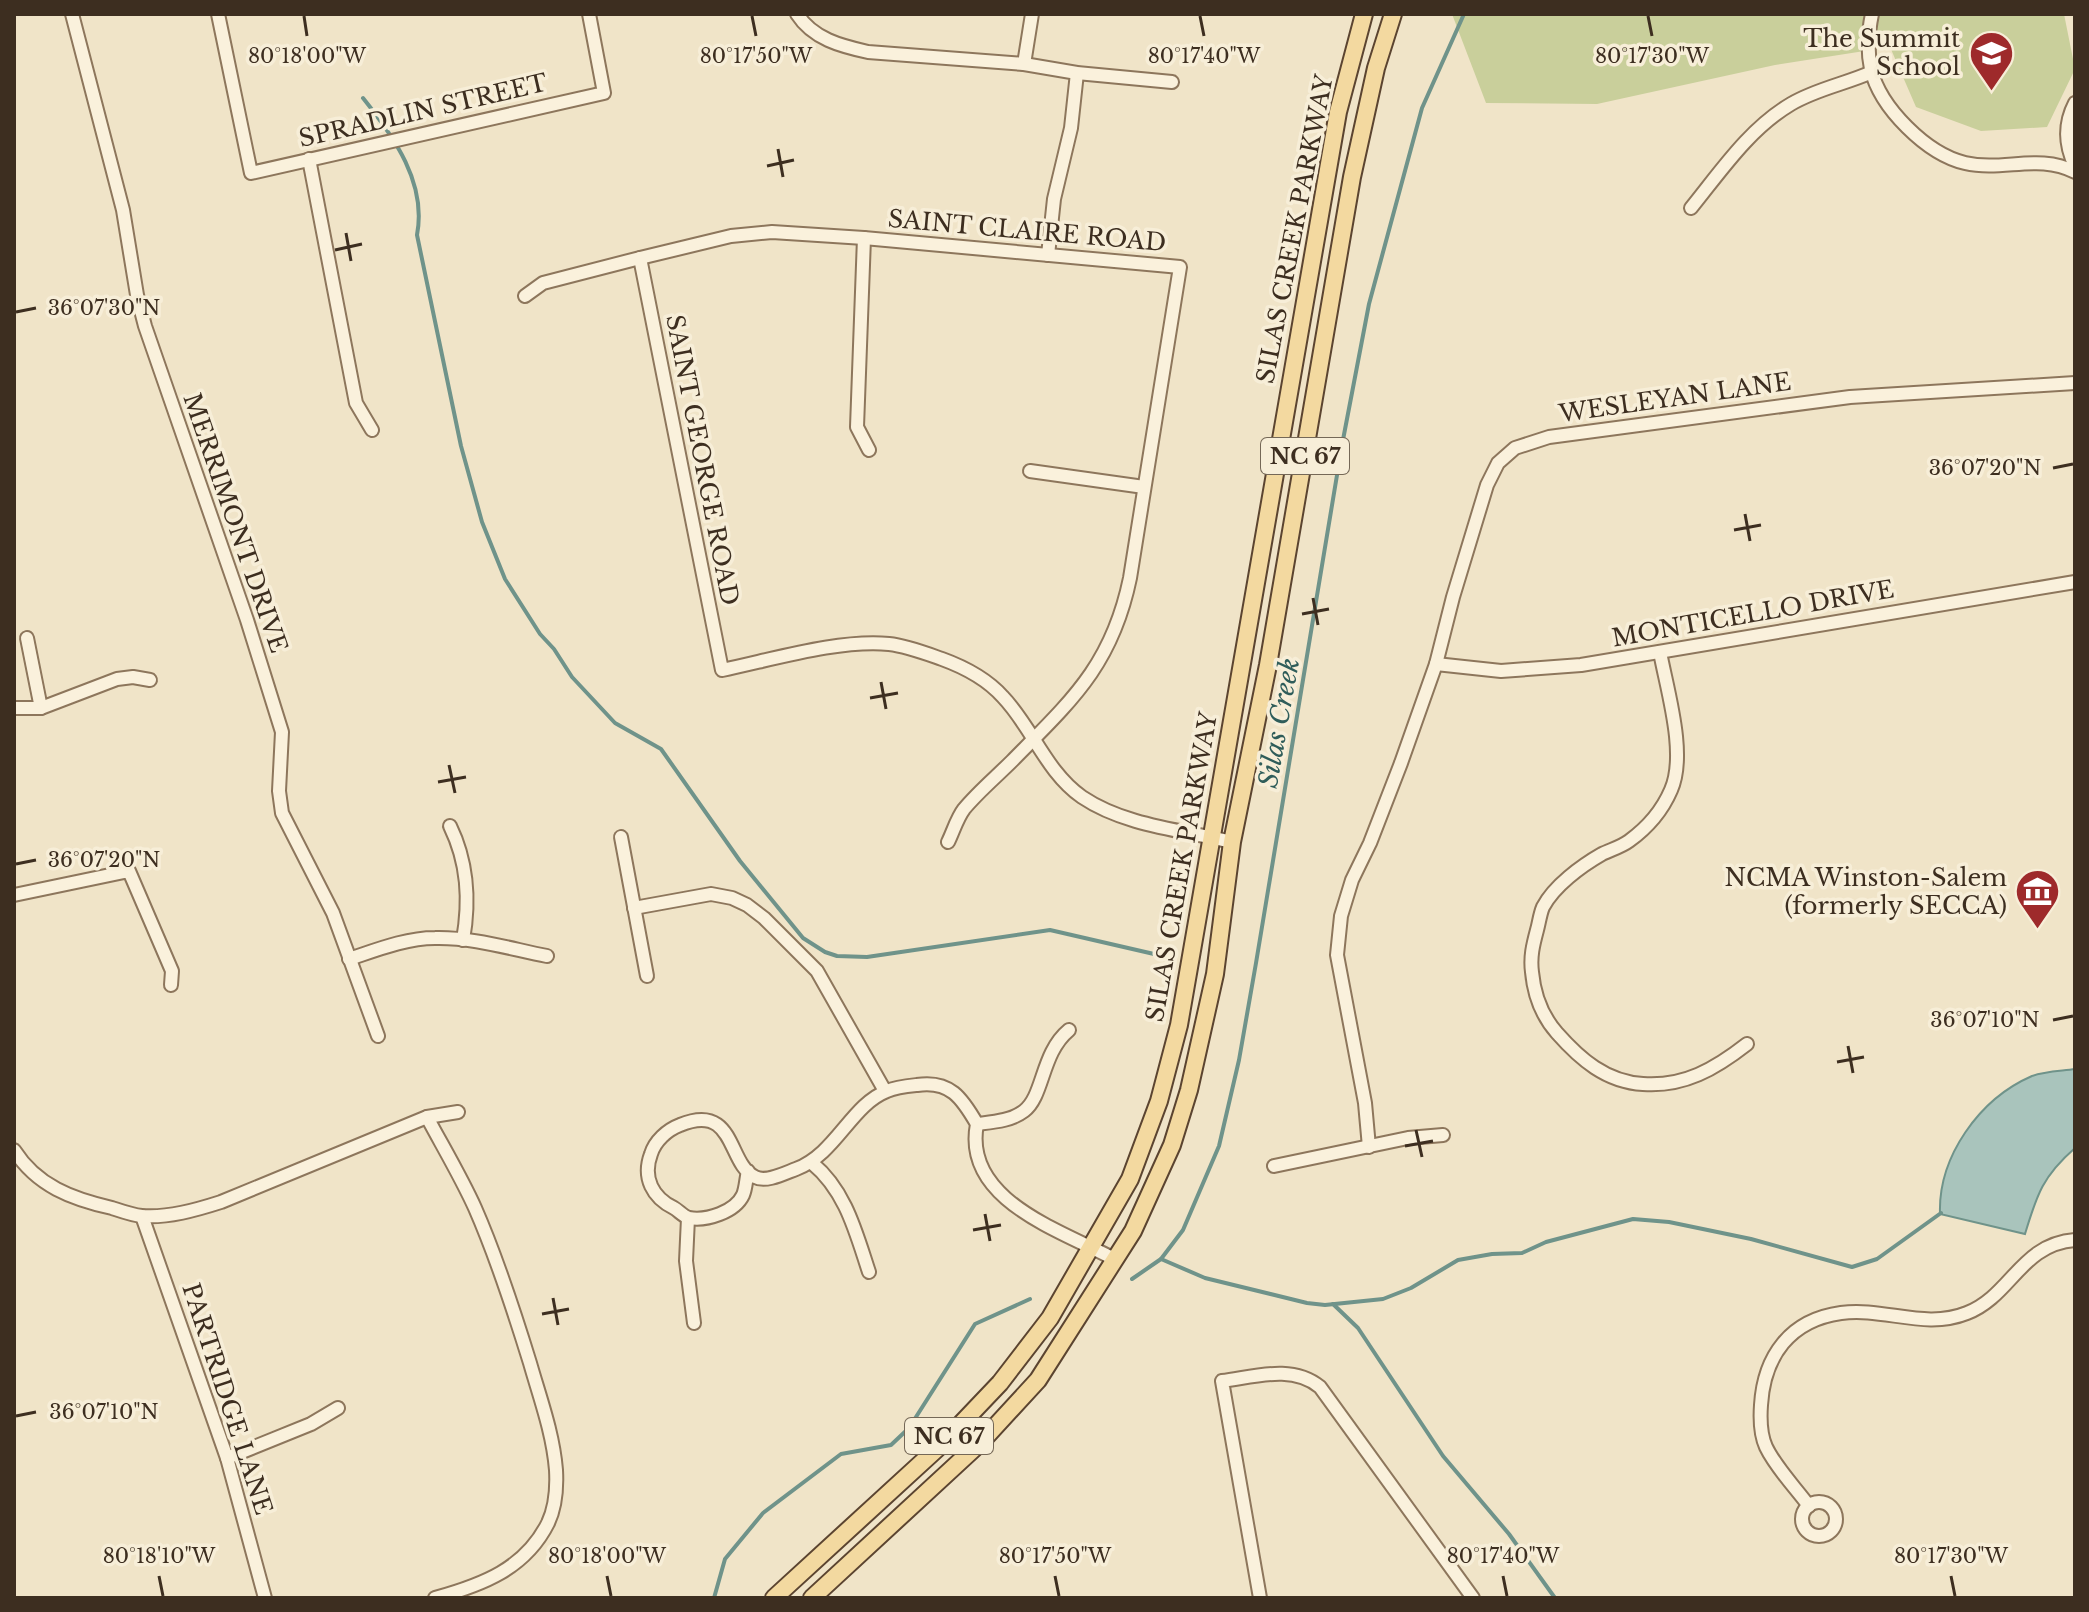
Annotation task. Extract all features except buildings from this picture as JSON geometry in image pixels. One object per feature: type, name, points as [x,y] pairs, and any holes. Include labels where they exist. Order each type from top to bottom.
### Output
[{"type":"main road","name":"SILAS CREEK PARKWAY","points":[[774,1598],[941,1445],[1000,1383],[1050,1318],[1130,1179],[1159,1101],[1179,1025],[1338,112],[1364,14]]},
{"type":"main road","name":"SILAS CREEK PARKWAY","points":[[812,1598],[949,1473],[1023,1398],[1116,1260],[1133,1231],[1172,1145],[1189,1090],[1215,974],[1232,842],[1268,665],[1354,163],[1376,68],[1393,14]]},
{"type":"street","name":"MERRIMONT DRIVE","points":[[72,14],[123,210],[145,326],[247,620],[282,732],[279,791],[282,813],[329,903],[378,1036]]},
{"type":"street","name":"SPRADLIN STREET","points":[[218,14],[251,173],[604,93],[589,14]]},
{"type":"street","points":[[797,14],[817,35],[847,48],[1024,64],[1077,73],[1172,82]]},
{"type":"street","points":[[1024,64],[1032,14]]},
{"type":"street","points":[[1872,14],[1867,36],[1872,72],[1896,114],[1918,137],[1944,155],[1964,163],[2049,163],[2075,169]]},
{"type":"street","points":[[1691,208],[1749,137],[1772,116],[1824,88],[1872,72]]},
{"type":"street","points":[[1048,255],[1054,199],[1071,128],[1077,73]]},
{"type":"street","points":[[2075,103],[2067,136],[2075,169]]},
{"type":"street","points":[[309,159],[356,403],[372,430]]},
{"type":"street","name":"SAINT CLAIRE ROAD","points":[[525,296],[543,283],[731,236],[772,232],[1180,267],[1130,578],[1115,635],[1088,681],[962,811],[948,842]]},
{"type":"street","points":[[864,238],[857,427],[869,450]]},
{"type":"street","name":"SAINT GEORGE ROAD","points":[[640,258],[722,670],[812,651],[865,644],[903,646],[954,663],[991,685],[1013,708],[1033,740]]},
{"type":"street","name":"WESLEYAN LANE","points":[[1369,1147],[1365,1103],[1337,955],[1341,916],[1352,880],[1370,843],[1436,664],[1487,485],[1498,463],[1515,448],[1549,437],[1850,397],[2075,383]]},
{"type":"street","points":[[1030,471],[1144,487]]},
{"type":"street","name":"MONTICELLO DRIVE","points":[[1436,664],[1501,671],[1581,665],[2075,582]]},
{"type":"street","points":[[27,638],[41,708]]},
{"type":"street","points":[[1660,652],[1677,755],[1673,787],[1657,816],[1627,843],[1601,855],[1568,878],[1544,906],[1530,956],[1533,980],[1545,1019],[1575,1052],[1606,1076],[1636,1084],[1663,1086],[1701,1075],[1722,1064],[1747,1044]]},
{"type":"street","points":[[14,708],[41,708],[117,679],[133,677],[150,680]]},
{"type":"street","points":[[1033,740],[1078,795],[1104,811],[1135,821],[1232,842]]},
{"type":"street","points":[[450,826],[460,846],[466,871],[467,919],[463,940]]},
{"type":"street","points":[[621,837],[647,976]]},
{"type":"street","points":[[14,895],[129,871],[172,971],[171,985]]},
{"type":"street","points":[[634,908],[711,894],[732,898],[756,911],[817,971],[885,1091]]},
{"type":"street","points":[[349,959],[390,946],[433,938],[463,940],[547,956]]},
{"type":"street","points":[[977,1124],[1013,1117],[1027,1109],[1052,1049],[1069,1030]]},
{"type":"street","points":[[748,1171],[744,1193],[735,1206],[708,1217],[688,1218],[661,1202],[649,1184],[647,1174],[653,1148],[672,1129],[692,1121],[719,1126],[727,1133],[748,1171],[756,1178],[766,1178],[812,1163],[860,1112],[885,1091],[926,1083],[947,1087],[963,1101],[977,1124],[973,1142],[980,1162],[999,1194],[1020,1211],[1116,1260]]},
{"type":"street","points":[[14,1150],[29,1170],[60,1192],[84,1202],[142,1216],[195,1211],[427,1117],[458,1112]]},
{"type":"street","points":[[427,1117],[475,1207],[494,1256],[541,1399],[552,1441],[557,1489],[549,1521],[516,1564],[489,1581],[435,1598]]},
{"type":"street","points":[[1274,1166],[1408,1138],[1443,1135]]},
{"type":"street","points":[[812,1163],[832,1181],[843,1200],[869,1272]]},
{"type":"street","name":"PARTRIDGE LANE","points":[[142,1216],[227,1458],[265,1598]]},
{"type":"street","points":[[688,1218],[686,1261],[694,1323]]},
{"type":"street","points":[[1809,1506],[1766,1447],[1760,1421],[1762,1384],[1771,1358],[1790,1336],[1815,1320],[1841,1313],[1944,1320],[1970,1313],[1989,1300],[2021,1265],[2047,1245],[2075,1240]]},
{"type":"street","points":[[1260,1598],[1222,1381],[1286,1373],[1320,1387],[1473,1598]]},
{"type":"street","points":[[227,1458],[311,1424],[338,1408]]},
{"type":"green space","points":[[1452,14],[2064,14],[2075,69],[2047,127],[1981,131],[1916,107],[1890,47],[1775,65],[1597,104],[1486,103]]},
{"type":"water","points":[[2075,1069],[2075,1148],[2042,1186],[2025,1234],[1940,1214],[1941,1193],[1954,1151],[1979,1115],[1995,1099],[2032,1076]]},
{"type":"waterway","name":"Silas Creek","points":[[1132,1279],[1161,1259],[1183,1230],[1219,1146],[1239,1060],[1342,445],[1369,304],[1422,108],[1464,14]]},
{"type":"waterway","points":[[363,98],[396,145],[412,179],[419,216],[417,235],[461,446],[482,522],[505,579],[572,677],[615,723],[661,749],[740,861],[803,938],[837,956],[867,957],[1050,930],[1167,957]]},
{"type":"waterway","points":[[1161,1259],[1205,1278],[1325,1305],[1383,1299],[1411,1288],[1458,1260],[1522,1253],[1546,1242],[1633,1219],[1669,1222],[1751,1239],[1852,1267],[1877,1259],[1941,1213]]},
{"type":"waterway","name":"Silas Creek","points":[[714,1598],[725,1559],[763,1513],[841,1454],[891,1445],[909,1428],[975,1324],[1030,1299]]},
{"type":"waterway","points":[[1333,1304],[1358,1328],[1443,1456],[1509,1534],[1555,1598]]},
{"type":"place","name":"The Summit School","points":[[1991,92]]},
{"type":"place","name":"NCMA Winston-Salem (formerly SECCA)","points":[[2038,931]]}]
